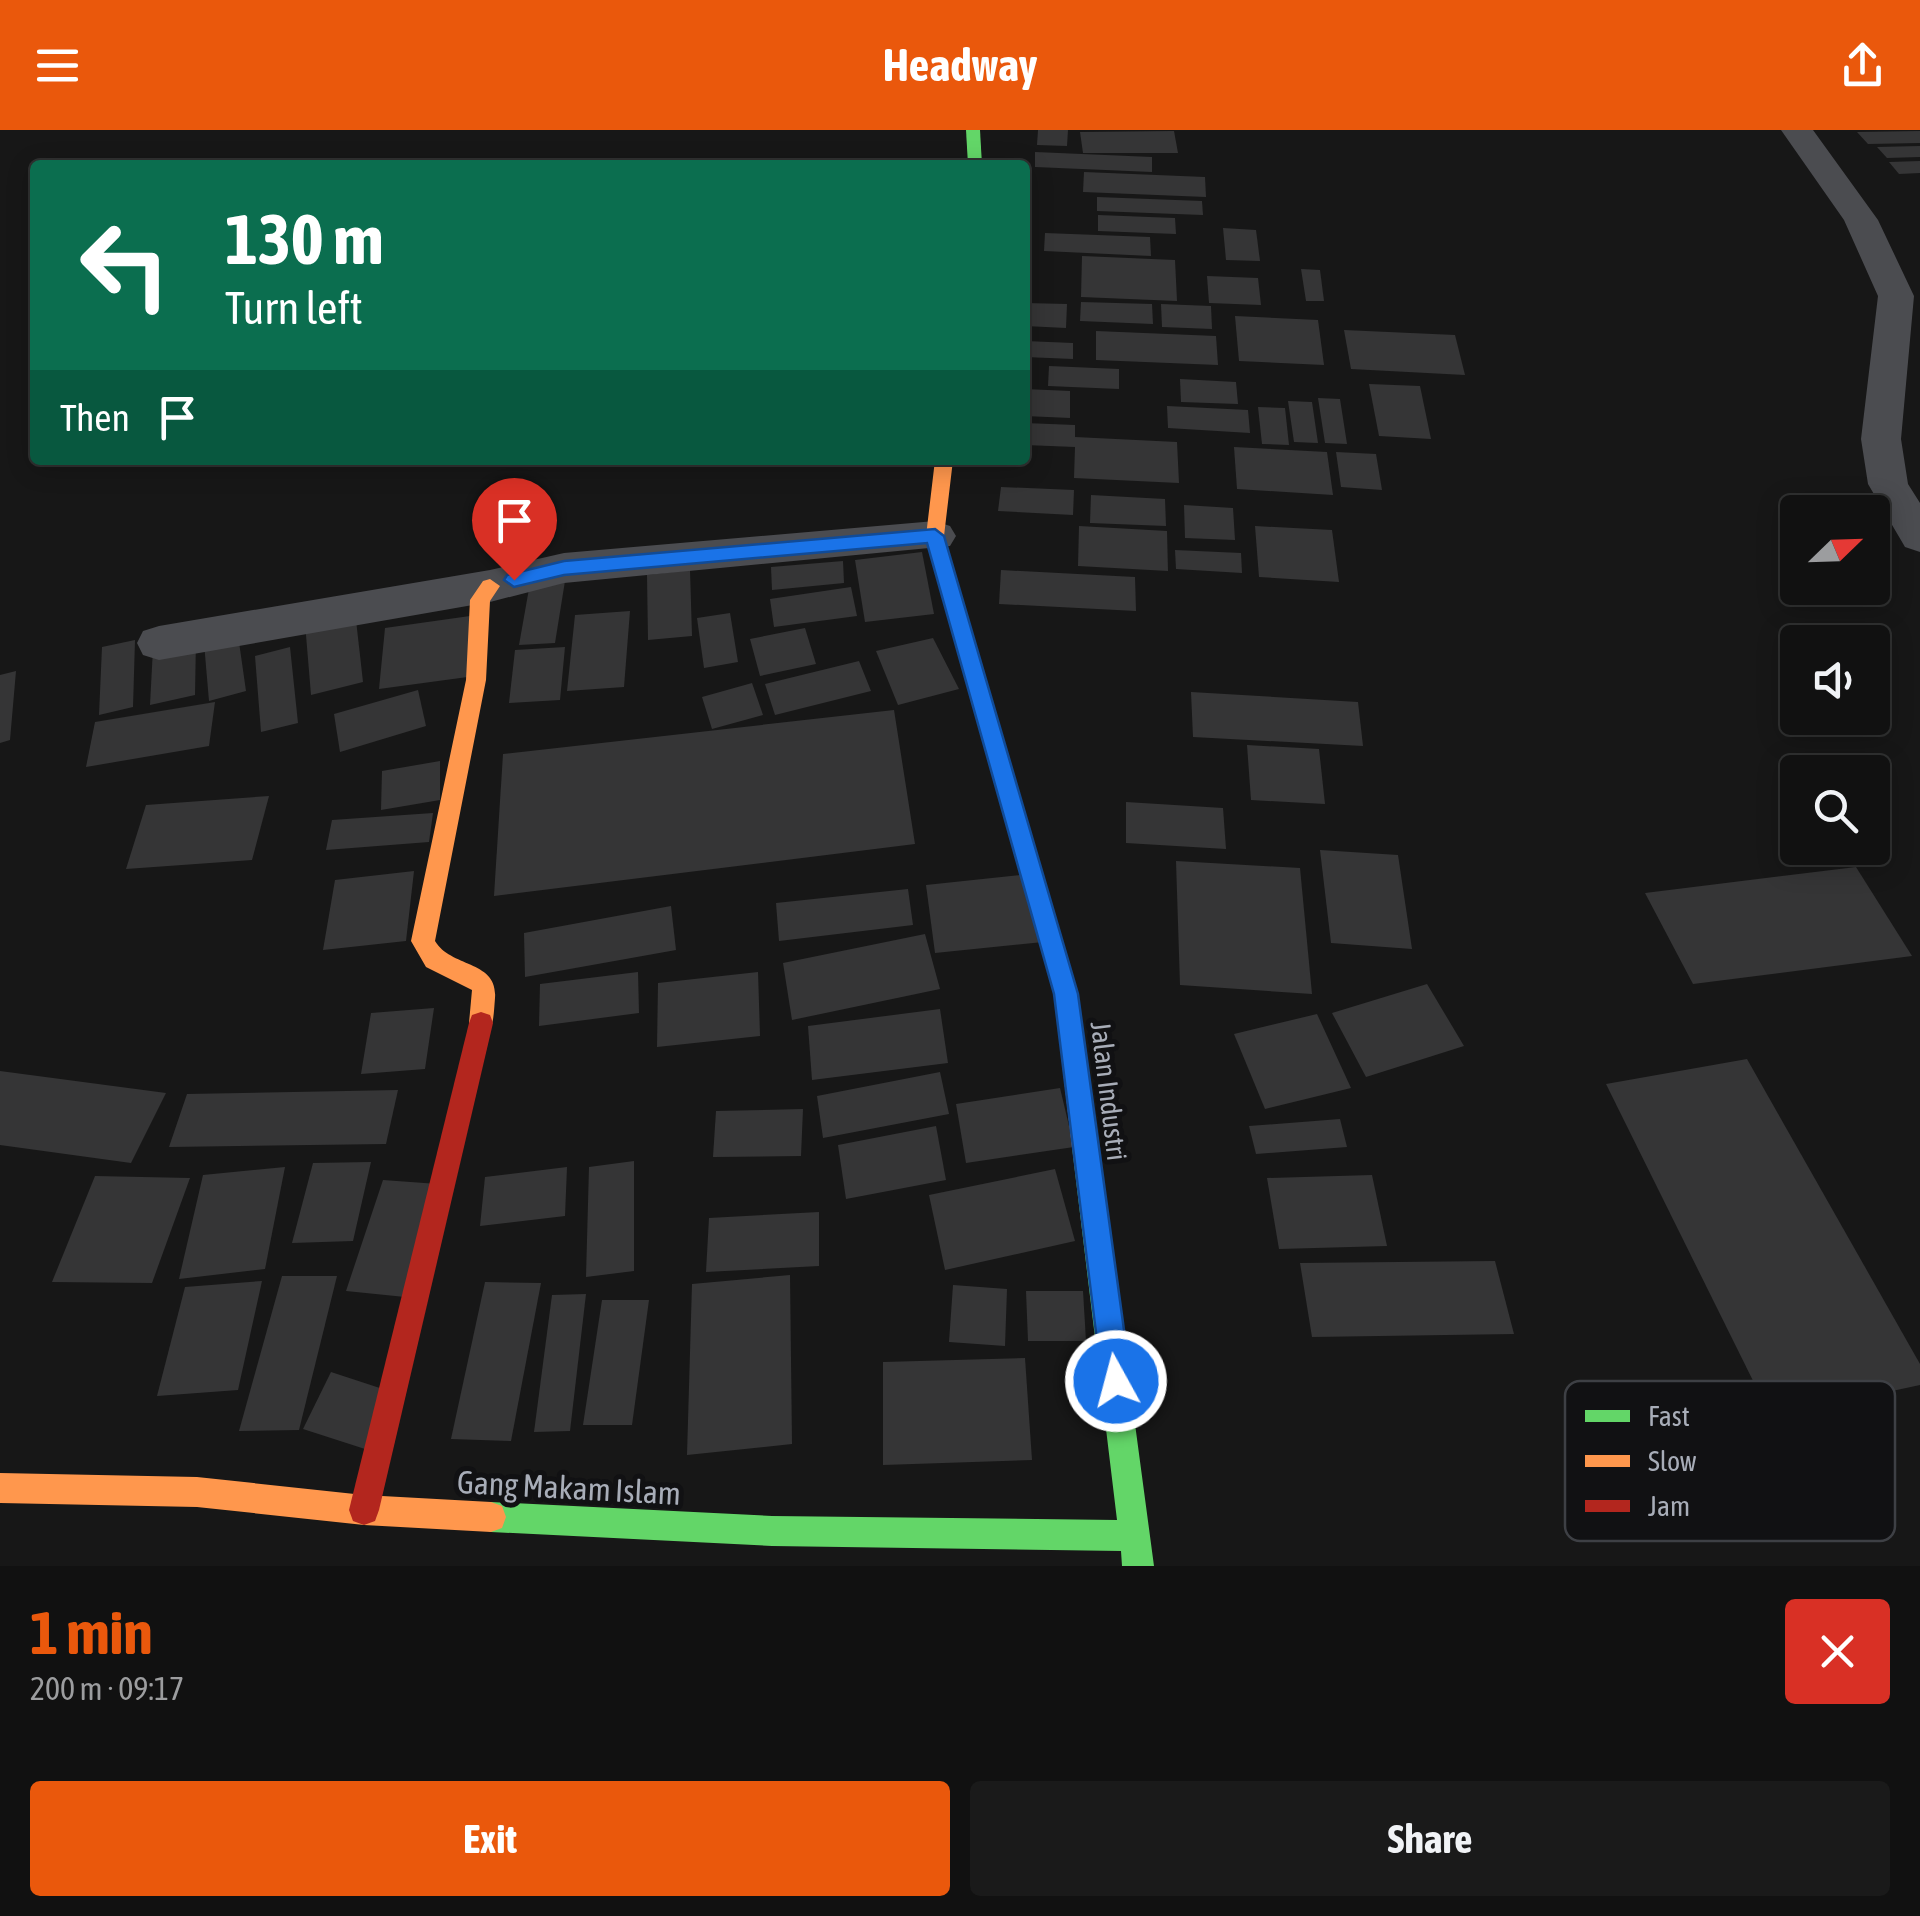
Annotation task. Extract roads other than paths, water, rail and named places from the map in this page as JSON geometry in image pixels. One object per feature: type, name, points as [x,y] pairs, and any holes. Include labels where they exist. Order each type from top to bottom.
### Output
[{"type":"street","points":[[972,130],[975,160]]},
{"type":"street","points":[[1796,130],[1861,220],[1896,296],[1880,438],[1888,484],[1920,537]]},
{"type":"street","name":"Jalan Industri","points":[[943,465],[935,536],[1066,994],[1138,1566]]},
{"type":"street","points":[[158,643],[490,586],[564,568],[935,536]]},
{"type":"street","points":[[364,1510],[484,1012],[484,986],[479,979],[432,964],[423,940],[476,680],[480,600],[490,586]]},
{"type":"street","name":"Gang Makam Islam","points":[[0,1488],[197,1492],[364,1510],[772,1531],[1136,1536]]}]
